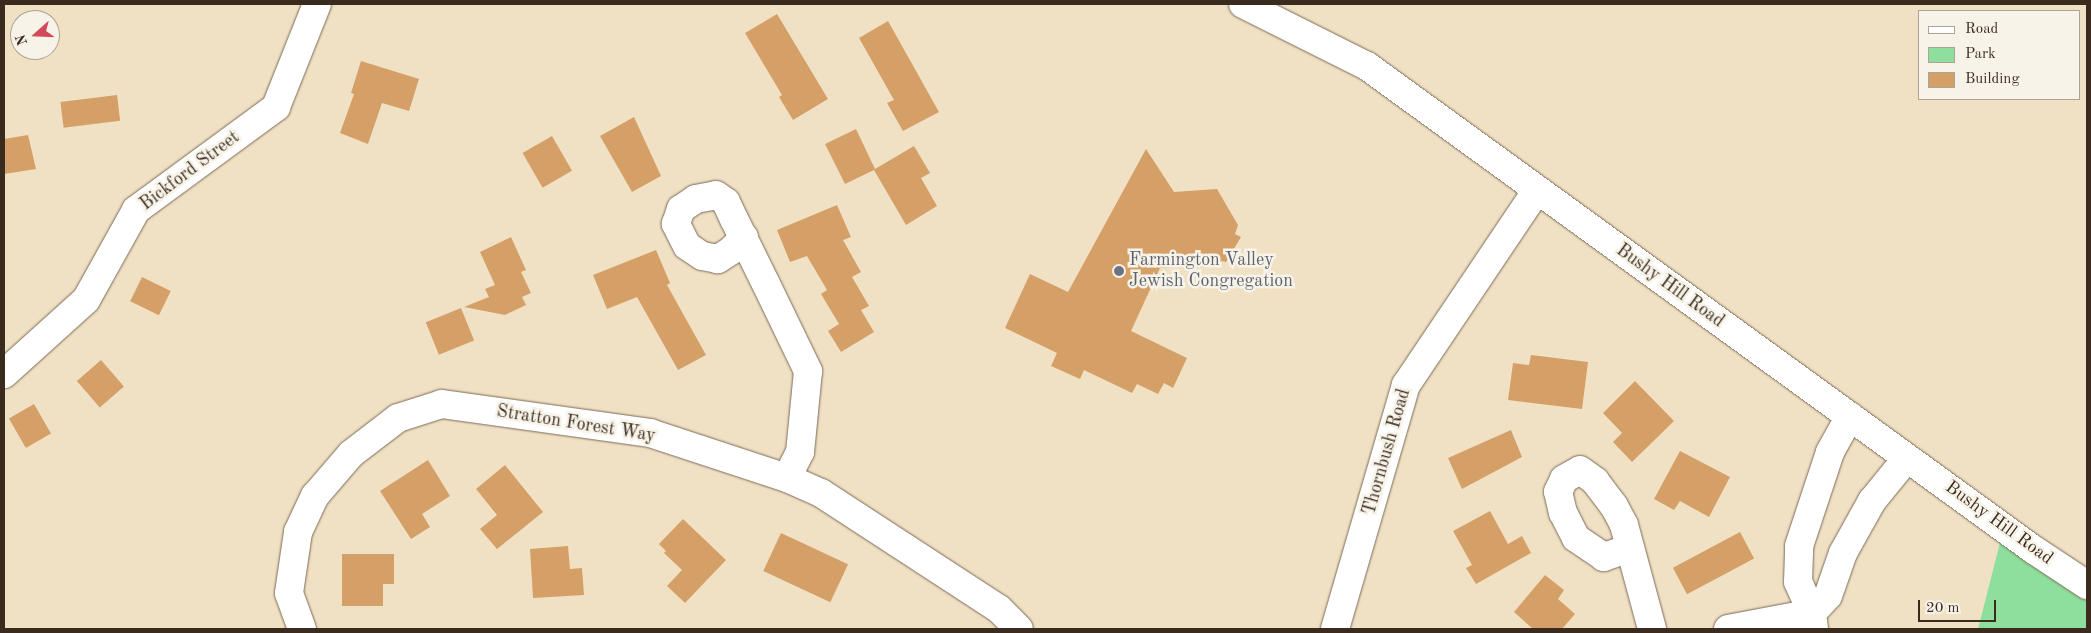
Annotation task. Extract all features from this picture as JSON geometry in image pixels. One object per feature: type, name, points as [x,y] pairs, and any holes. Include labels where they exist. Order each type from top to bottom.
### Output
[{"type":"street","name":"Bickford Street","points":[[4,374],[86,300],[136,210],[276,107],[317,4]]},
{"type":"street","name":"Bushy Hill Road","points":[[1243,4],[1367,66],[1907,458],[2087,585]]},
{"type":"street","name":"Thornbush Road","points":[[1335,629],[1406,385],[1537,190]]},
{"type":"street","points":[[744,238],[808,371],[800,452],[787,478]]},
{"type":"street","name":"Stratton Forest Way","points":[[302,629],[289,593],[298,532],[315,496],[351,454],[398,418],[442,404],[650,432],[787,478],[829,498],[998,609],[1019,629]]},
{"type":"street","points":[[1813,621],[1798,582],[1799,546],[1826,460],[1850,416]]},
{"type":"street","points":[[1813,621],[1828,596],[1843,553],[1872,501],[1907,458]]},
{"type":"street","points":[[1630,548],[1652,629]]},
{"type":"street","points":[[1728,629],[1813,621]]},
{"type":"green space","points":[[2003,531],[2087,596],[2087,629],[1978,629]]},
{"type":"building","points":[[777,14],[828,99],[793,120],[779,97],[782,95],[745,33]]},
{"type":"building","points":[[888,21],[939,112],[903,131],[887,103],[894,100],[859,38]]},
{"type":"building","points":[[361,61],[419,79],[409,111],[382,103],[368,144],[340,133],[354,94],[351,93]]},
{"type":"building","points":[[117,95],[120,121],[64,128],[60,102]]},
{"type":"building","points":[[634,117],[661,176],[632,192],[600,136]]},
{"type":"building","points":[[856,129],[875,169],[914,146],[930,173],[921,178],[937,206],[906,225],[874,170],[845,184],[825,144]]},
{"type":"building","points":[[28,135],[36,169],[4,174],[4,139]]},
{"type":"building","points":[[552,136],[572,171],[543,188],[523,153]]},
{"type":"building","name":"Farmington Valley Jewish Congregation","points":[[1146,149],[1174,192],[1217,189],[1238,225],[1235,234],[1241,237],[1226,262],[1221,261],[1219,266],[1160,268],[1131,331],[1187,358],[1173,388],[1164,383],[1158,394],[1137,384],[1132,393],[1084,370],[1080,379],[1051,366],[1057,353],[1005,328],[1030,274],[1068,292]]},
{"type":"building","points":[[837,205],[851,237],[843,240],[861,272],[852,277],[869,306],[861,310],[874,332],[841,352],[828,331],[839,324],[821,294],[827,290],[807,256],[790,262],[777,230]]},
{"type":"building","points":[[511,237],[526,270],[521,272],[531,293],[522,297],[526,305],[505,315],[464,307],[489,297],[485,289],[495,285],[480,252]]},
{"type":"building","points":[[656,250],[670,283],[667,285],[706,355],[678,370],[637,297],[607,309],[593,275]]},
{"type":"building","points":[[142,277],[171,291],[159,315],[130,301]]},
{"type":"building","points":[[461,308],[474,340],[439,355],[426,322]]},
{"type":"building","points":[[1531,355],[1588,362],[1582,409],[1508,400],[1513,363],[1529,365]]},
{"type":"building","points":[[101,360],[124,386],[100,407],[77,381]]},
{"type":"building","points":[[1635,381],[1674,421],[1632,462],[1613,442],[1622,433],[1603,413]]},
{"type":"building","points":[[34,404],[51,433],[26,448],[9,418]]},
{"type":"building","points":[[1511,430],[1522,457],[1462,489],[1448,458]]},
{"type":"building","points":[[1680,451],[1730,477],[1709,517],[1680,501],[1674,510],[1654,499]]},
{"type":"building","points":[[428,460],[450,496],[422,514],[430,527],[411,539],[380,491]]},
{"type":"building","points":[[505,465],[543,512],[497,549],[480,529],[497,515],[476,489]]},
{"type":"building","points":[[1490,511],[1508,544],[1522,536],[1531,553],[1476,584],[1466,568],[1472,565],[1453,531]]},
{"type":"building","points":[[683,519],[726,560],[685,603],[667,586],[682,570],[664,553],[666,551],[659,544]]},
{"type":"building","points":[[1740,532],[1754,558],[1687,594],[1673,568]]},
{"type":"building","points":[[781,533],[848,564],[830,602],[763,571]]},
{"type":"building","points":[[568,546],[570,569],[582,568],[584,595],[533,598],[530,549]]},
{"type":"building","points":[[342,554],[394,554],[394,584],[383,584],[383,606],[342,606]]},
{"type":"building","points":[[1545,575],[1564,590],[1558,599],[1575,614],[1562,629],[1533,629],[1514,612]]},
{"type":"place","name":"Farmington Valley Jewish Congregation","points":[[1119,271]]}]
